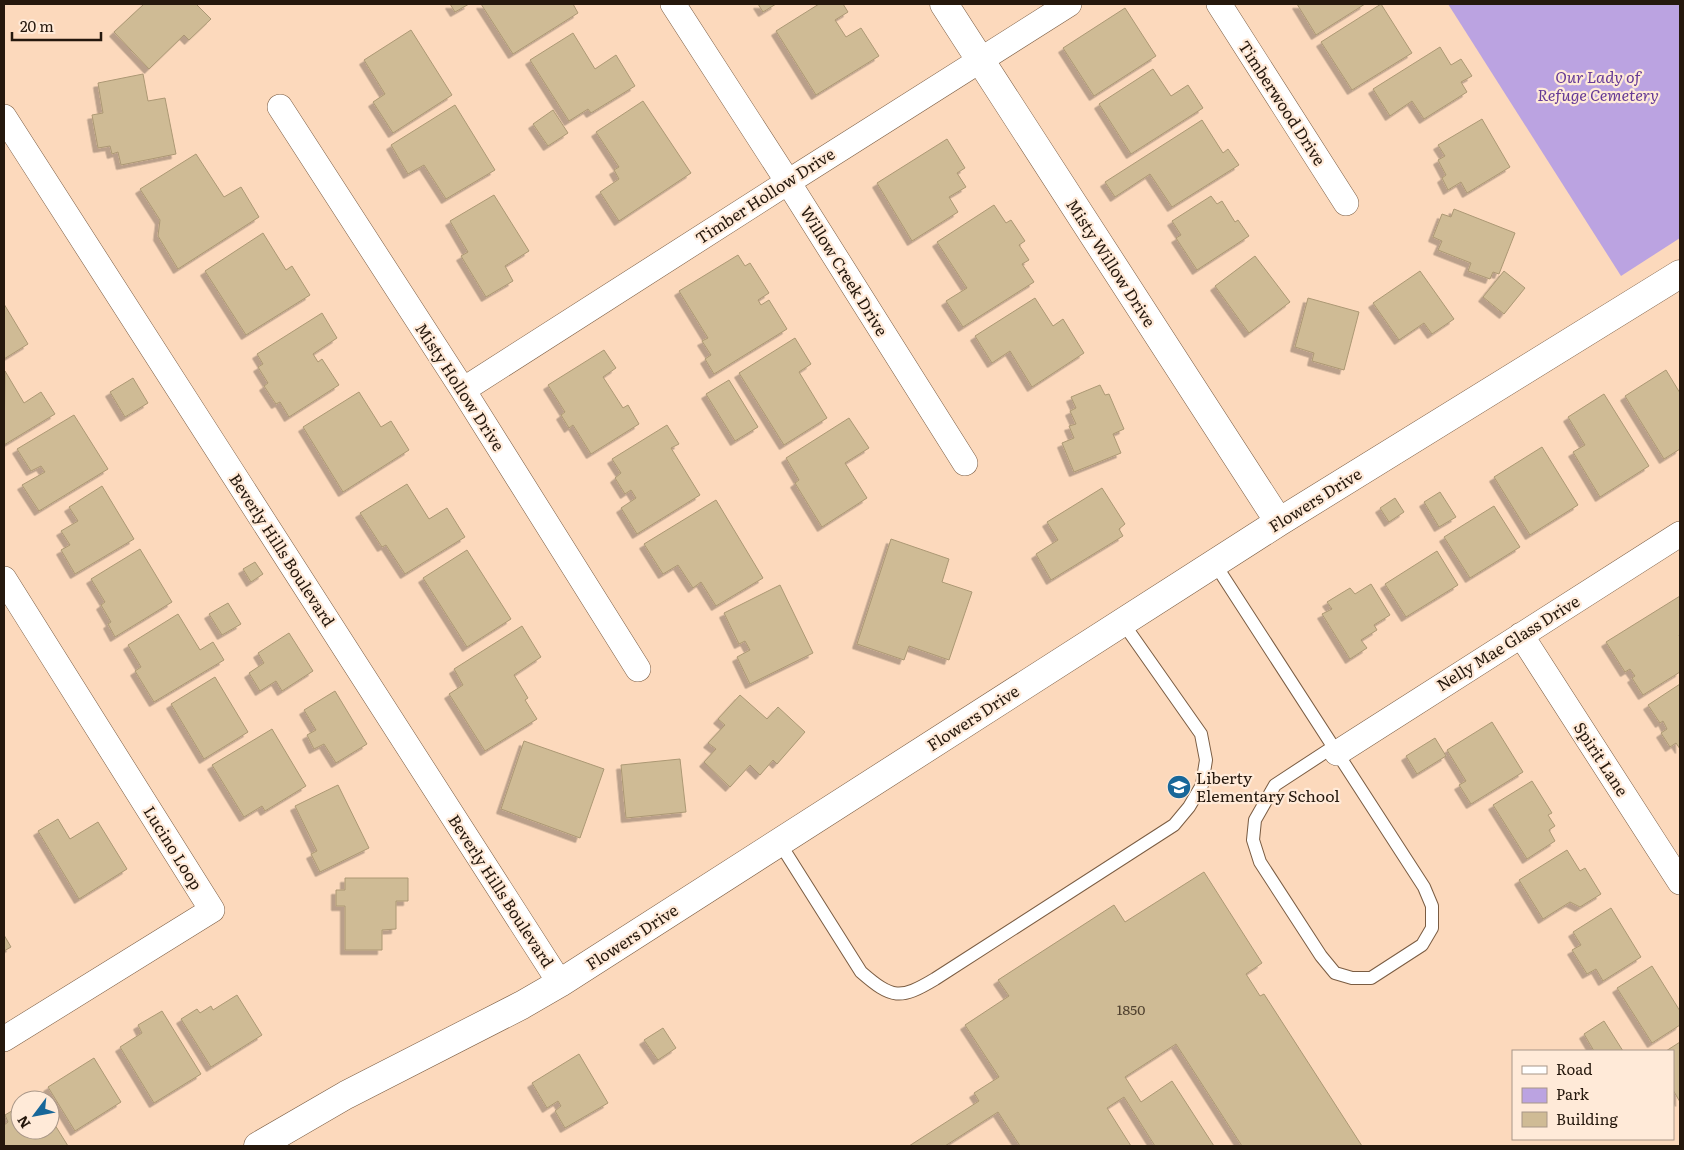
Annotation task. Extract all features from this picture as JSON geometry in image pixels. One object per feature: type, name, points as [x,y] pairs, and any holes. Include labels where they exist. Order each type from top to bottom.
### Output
[{"type":"street","name":"Willow Creek Drive","points":[[673,4],[965,463]]},
{"type":"street","name":"Misty Willow Drive","points":[[944,4],[1279,522]]},
{"type":"street","name":"Timber Hollow Drive","points":[[463,390],[1069,4]]},
{"type":"street","name":"Timberwood Drive","points":[[1218,4],[1346,203]]},
{"type":"street","name":"Misty Hollow Drive","points":[[280,107],[463,390],[638,669]]},
{"type":"street","name":"Beverly Hills Boulevard","points":[[4,117],[560,983]]},
{"type":"street","name":"Flowers Drive","points":[[258,1146],[346,1094],[522,1005],[560,983],[1279,522],[1680,274]]},
{"type":"street","name":"Nelly Mae Glass Drive","points":[[1335,750],[1680,534]]},
{"type":"street","name":"Lucino Loop","points":[[4,579],[212,910],[4,1039]]},
{"type":"street","name":"Spirit Lane","points":[[1521,635],[1680,882]]},
{"type":"lane","points":[[1215,564],[1424,887],[1432,906],[1432,928],[1422,945],[1371,978],[1352,978],[1335,973],[1321,956],[1260,862],[1253,840],[1255,820],[1275,785],[1335,750]]},
{"type":"lane","points":[[779,842],[861,972],[879,987],[896,995],[915,990],[960,963],[1174,825],[1189,807],[1202,785],[1206,760],[1201,734],[1123,623]]},
{"type":"green space","name":"Our Lady of Refuge Cemetery","points":[[1448,4],[1680,4],[1680,238],[1621,276]]},
{"type":"building","points":[[144,4],[196,4],[211,19],[189,40],[184,35],[149,69],[114,32]]},
{"type":"building","points":[[450,4],[469,4],[455,12]]},
{"type":"building","points":[[481,4],[573,4],[578,13],[513,54]]},
{"type":"building","points":[[758,4],[776,4],[763,12]]},
{"type":"building","points":[[819,4],[843,4],[848,12],[835,20],[846,37],[861,28],[879,56],[816,95],[776,31]]},
{"type":"building","points":[[1297,4],[1365,4],[1316,35]]},
{"type":"building","points":[[1381,4],[1412,53],[1352,90],[1321,42]]},
{"type":"building","points":[[1125,8],[1156,56],[1094,96],[1063,48]]},
{"type":"building","points":[[411,30],[452,95],[393,133],[373,102],[385,94],[364,60]]},
{"type":"building","points":[[573,33],[595,69],[616,55],[635,86],[591,113],[588,109],[569,121],[530,60]]},
{"type":"building","points":[[1440,47],[1451,65],[1461,59],[1472,76],[1461,82],[1467,92],[1424,119],[1412,101],[1390,116],[1373,89]]},
{"type":"building","points":[[1153,69],[1171,96],[1188,85],[1203,108],[1131,154],[1099,104]]},
{"type":"building","points":[[143,74],[148,101],[165,98],[176,154],[121,165],[118,152],[112,154],[110,146],[98,148],[92,115],[103,113],[98,83]]},
{"type":"building","points":[[643,101],[691,173],[619,221],[600,192],[619,179],[614,170],[619,167],[596,132]]},
{"type":"building","points":[[455,105],[495,170],[446,199],[424,165],[408,174],[391,145]]},
{"type":"building","points":[[553,110],[568,133],[548,146],[533,124]]},
{"type":"building","points":[[1482,119],[1510,167],[1467,193],[1461,182],[1448,190],[1442,178],[1446,175],[1438,160],[1445,156],[1438,145]]},
{"type":"building","points":[[1202,120],[1223,153],[1228,149],[1239,165],[1172,207],[1150,174],[1115,197],[1105,182]]},
{"type":"building","points":[[947,139],[965,168],[957,173],[966,187],[949,197],[958,212],[912,241],[877,183]]},
{"type":"building","points":[[196,154],[224,197],[241,187],[259,217],[178,269],[158,236],[160,220],[140,189]]},
{"type":"building","points":[[494,195],[529,251],[505,266],[513,281],[486,297],[461,256],[468,252],[450,221]]},
{"type":"building","points":[[1211,196],[1217,204],[1222,201],[1235,222],[1238,220],[1249,236],[1197,270],[1176,238],[1181,235],[1172,221]]},
{"type":"building","points":[[994,205],[1006,223],[1011,220],[1025,241],[1019,245],[1029,260],[1022,264],[1034,282],[963,327],[946,301],[967,288],[937,242]]},
{"type":"building","points":[[1454,209],[1515,233],[1499,274],[1493,272],[1490,279],[1468,271],[1471,263],[1438,250],[1442,241],[1433,237],[1442,214],[1451,217]]},
{"type":"building","points":[[263,233],[286,270],[292,266],[310,295],[246,335],[205,271]]},
{"type":"building","points":[[738,255],[745,266],[750,263],[769,293],[758,300],[761,305],[769,300],[787,329],[714,374],[705,359],[711,355],[702,341],[708,338],[679,291]]},
{"type":"building","points":[[1255,256],[1290,302],[1249,333],[1215,286]]},
{"type":"building","points":[[1420,271],[1454,319],[1432,334],[1424,323],[1399,340],[1373,303]]},
{"type":"building","points":[[1504,271],[1525,288],[1504,314],[1483,297]]},
{"type":"building","points":[[1035,298],[1053,326],[1063,319],[1084,353],[1032,387],[1010,351],[992,363],[975,336]]},
{"type":"building","points":[[1308,298],[1359,312],[1344,370],[1312,361],[1314,353],[1295,347]]},
{"type":"building","points":[[4,304],[28,344],[4,359]]},
{"type":"building","points":[[322,313],[337,338],[313,354],[318,362],[322,359],[339,385],[289,417],[280,402],[276,404],[264,386],[268,383],[258,367],[263,364],[257,354]]},
{"type":"building","points":[[795,338],[811,364],[799,372],[827,418],[784,445],[739,373]]},
{"type":"building","points":[[604,350],[616,368],[603,377],[623,408],[628,405],[639,424],[591,454],[573,425],[569,428],[561,415],[565,412],[548,385]]},
{"type":"building","points":[[1666,370],[1680,393],[1680,449],[1664,459],[1625,396]]},
{"type":"building","points":[[5,371],[24,403],[41,392],[55,414],[4,445]]},
{"type":"building","points":[[133,378],[148,403],[125,417],[110,392]]},
{"type":"building","points":[[729,380],[758,427],[735,441],[706,394]]},
{"type":"building","points":[[1100,385],[1105,395],[1109,394],[1124,429],[1113,434],[1121,453],[1074,472],[1062,443],[1074,438],[1069,426],[1076,424],[1070,411],[1076,408],[1071,397]]},
{"type":"building","points":[[359,392],[381,427],[391,421],[409,450],[343,492],[303,427]]},
{"type":"building","points":[[1604,394],[1649,466],[1600,497],[1573,452],[1585,445],[1568,417]]},
{"type":"building","points":[[74,415],[108,469],[39,511],[22,485],[45,472],[41,466],[31,471],[17,449]]},
{"type":"building","points":[[849,418],[869,448],[845,463],[867,498],[822,527],[795,483],[799,480],[786,458]]},
{"type":"building","points":[[667,425],[679,444],[671,448],[700,495],[637,534],[621,508],[636,498],[631,490],[625,494],[615,478],[621,473],[612,459]]},
{"type":"building","points":[[1542,447],[1578,505],[1530,535],[1494,477]]},
{"type":"building","points":[[407,484],[429,519],[447,508],[465,537],[405,574],[386,545],[382,547],[360,513]]},
{"type":"building","points":[[102,486],[134,539],[75,574],[61,550],[70,545],[61,531],[78,521],[69,507]]},
{"type":"building","points":[[1102,488],[1125,524],[1119,529],[1123,536],[1051,580],[1036,554],[1058,540],[1047,522]]},
{"type":"building","points":[[1440,492],[1456,517],[1439,527],[1424,502]]},
{"type":"building","points":[[1395,498],[1404,512],[1389,522],[1380,508]]},
{"type":"building","points":[[716,500],[763,578],[716,606],[701,582],[693,588],[678,565],[663,574],[644,544]]},
{"type":"building","points":[[1494,506],[1520,547],[1470,578],[1444,537]]},
{"type":"building","points":[[891,539],[949,559],[942,582],[972,592],[949,660],[909,646],[904,660],[857,644]]},
{"type":"building","points":[[140,549],[172,602],[115,637],[108,624],[111,622],[101,605],[105,602],[91,579]]},
{"type":"building","points":[[467,550],[511,619],[467,647],[423,578]]},
{"type":"building","points":[[1437,551],[1458,585],[1406,617],[1385,584]]},
{"type":"building","points":[[255,562],[263,574],[251,582],[243,569]]},
{"type":"building","points":[[1371,584],[1390,615],[1374,625],[1377,630],[1361,640],[1367,648],[1350,659],[1322,614],[1332,609],[1327,602],[1350,588],[1355,594]]},
{"type":"building","points":[[780,585],[813,653],[750,684],[737,657],[750,650],[745,641],[739,644],[724,613]]},
{"type":"building","points":[[1680,596],[1680,672],[1643,695],[1632,678],[1635,676],[1630,669],[1625,672],[1606,642]]},
{"type":"building","points":[[228,603],[241,624],[222,635],[209,614]]},
{"type":"building","points":[[178,614],[200,650],[213,642],[224,660],[154,702],[135,671],[141,667],[128,645]]},
{"type":"building","points":[[522,626],[541,657],[514,675],[528,698],[525,700],[537,719],[485,751],[449,694],[463,685],[454,669]]},
{"type":"building","points":[[289,633],[313,671],[282,691],[276,681],[260,691],[249,673],[264,663],[258,653]]},
{"type":"building","points":[[215,677],[248,732],[204,759],[171,704]]},
{"type":"building","points":[[1680,684],[1680,749],[1676,743],[1670,747],[1661,733],[1667,729],[1663,721],[1660,723],[1648,705]]},
{"type":"building","points":[[335,691],[367,744],[336,763],[324,744],[314,749],[307,735],[316,730],[304,710]]},
{"type":"building","points":[[740,695],[767,719],[778,707],[805,732],[777,764],[773,760],[760,775],[750,765],[730,787],[704,762],[716,749],[708,743],[725,725],[718,719]]},
{"type":"building","points":[[1492,722],[1523,772],[1471,804],[1459,785],[1466,781],[1447,750]]},
{"type":"building","points":[[272,729],[306,786],[265,811],[262,806],[244,817],[212,765]]},
{"type":"building","points":[[1435,738],[1446,756],[1417,774],[1406,756]]},
{"type":"building","points":[[524,741],[604,769],[580,838],[501,809]]},
{"type":"building","points":[[680,759],[686,812],[626,818],[621,765]]},
{"type":"building","points":[[1532,781],[1552,813],[1548,815],[1555,826],[1549,830],[1555,841],[1527,859],[1493,805]]},
{"type":"building","points":[[338,785],[369,848],[320,872],[311,854],[317,851],[295,806]]},
{"type":"building","points":[[58,819],[70,839],[98,822],[127,869],[79,899],[38,831]]},
{"type":"building","points":[[1567,850],[1580,871],[1585,868],[1601,894],[1580,907],[1570,902],[1543,919],[1519,880]]},
{"type":"building","points":[[1204,872],[1262,963],[1246,974],[1260,996],[1264,994],[1362,1146],[1242,1146],[1176,1044],[1125,1077],[1141,1102],[1172,1081],[1214,1146],[1155,1146],[1124,1097],[1107,1108],[1131,1146],[1020,1146],[998,1112],[945,1146],[909,1146],[979,1101],[974,1093],[999,1077],[965,1025],[1009,996],[998,980],[1114,905],[1125,922]]},
{"type":"building","points":[[345,878],[408,878],[408,901],[396,901],[396,929],[382,930],[382,950],[345,950],[345,906],[336,906],[336,890],[345,890]]},
{"type":"building","points":[[1611,908],[1641,957],[1603,981],[1596,969],[1587,974],[1572,950],[1581,945],[1573,932]]},
{"type":"building","points":[[4,935],[11,947],[4,951]]},
{"type":"building","points":[[1652,966],[1680,1011],[1680,1025],[1652,1043],[1617,988]]},
{"type":"building","points":[[237,995],[262,1035],[211,1067],[181,1019],[197,1009],[200,1013],[211,1006],[213,1010]]},
{"type":"building","points":[[162,1011],[201,1074],[154,1103],[120,1047],[142,1033],[138,1025]]},
{"type":"building","points":[[1604,1021],[1622,1050],[1593,1050],[1584,1034]]},
{"type":"building","points":[[663,1028],[676,1048],[658,1060],[644,1040]]},
{"type":"building","points":[[1680,1042],[1680,1102],[1674,1092],[1674,1050],[1668,1050]]},
{"type":"building","points":[[579,1054],[608,1103],[565,1128],[555,1111],[561,1106],[558,1101],[547,1108],[532,1083]]},
{"type":"building","points":[[94,1058],[121,1102],[75,1131],[60,1107],[60,1090],[50,1090],[48,1087]]},
{"type":"building","points":[[10,1112],[10,1140],[60,1140],[60,1133],[68,1146],[4,1146],[4,1125],[8,1122],[5,1115]]},
{"type":"place","name":"Liberty Elementary School","points":[[1179,787]]}]
